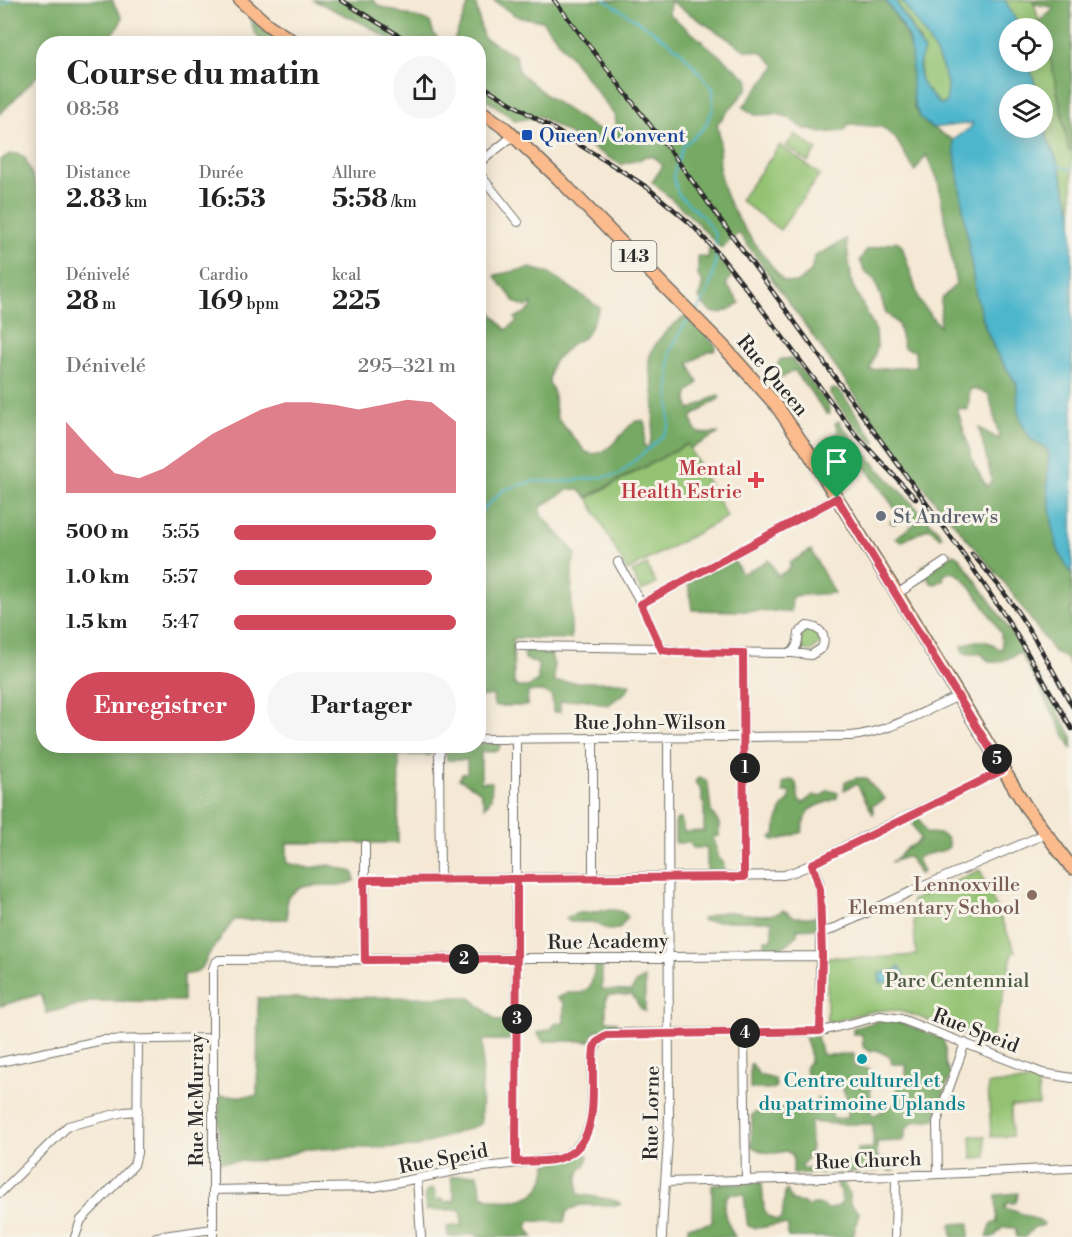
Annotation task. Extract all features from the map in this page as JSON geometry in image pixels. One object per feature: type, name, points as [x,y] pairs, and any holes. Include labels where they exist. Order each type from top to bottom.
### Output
[{"type":"main road","points":[[244,3],[268,25],[285,36]]},
{"type":"main road","name":"Rue Queen","points":[[486,115],[513,136],[566,186],[762,388],[793,428],[1003,770],[1045,834],[1072,868]]},
{"type":"street","points":[[486,158],[513,136]]},
{"type":"street","points":[[486,182],[518,222]]},
{"type":"street","points":[[641,604],[837,498]]},
{"type":"street","points":[[618,562],[661,648]]},
{"type":"street","points":[[897,594],[945,562]]},
{"type":"street","points":[[520,646],[661,648],[677,652],[792,652],[812,655],[819,651],[824,641],[822,632],[815,627],[803,628],[792,652]]},
{"type":"street","points":[[743,653],[744,877]]},
{"type":"street","name":"Rue John-Wilson","points":[[486,739],[861,735],[889,727],[958,696]]},
{"type":"street","name":"Rue Lorne","points":[[662,1237],[669,1130],[668,738]]},
{"type":"street","points":[[516,739],[516,1162]]},
{"type":"street","points":[[593,739],[593,878]]},
{"type":"street","points":[[440,753],[440,879]]},
{"type":"street","points":[[364,880],[784,875],[812,864],[1003,770]]},
{"type":"street","points":[[821,932],[831,930],[912,891],[1045,834]]},
{"type":"street","points":[[365,845],[365,960]]},
{"type":"street","points":[[812,864],[819,886],[822,956],[820,1031]]},
{"type":"street","name":"Rue Academy","points":[[215,963],[224,960],[822,956]]},
{"type":"street","name":"Rue McMurray","points":[[213,1233],[213,969],[215,963]]},
{"type":"street","name":"Rue Speid","points":[[213,1190],[363,1188],[452,1171],[561,1158],[575,1150],[586,1137],[592,1112],[594,1048],[601,1038],[613,1033],[820,1031],[886,1015],[901,1018],[1042,1073],[1072,1078]]},
{"type":"street","points":[[744,1033],[746,1180]]},
{"type":"street","points":[[0,1062],[103,1040],[213,1038]]},
{"type":"street","points":[[75,1237],[81,1220],[134,1165],[137,1153],[138,1039]]},
{"type":"street","points":[[938,1173],[938,1122],[965,1043]]},
{"type":"street","points":[[0,1193],[68,1126],[124,1112],[138,1111]]},
{"type":"street","name":"Rue Church","points":[[666,1182],[896,1176],[1072,1168]]},
{"type":"street","points":[[896,1176],[896,1237]]},
{"type":"street","points":[[417,1179],[421,1237]]},
{"type":"street","points":[[156,1237],[213,1233]]},
{"type":"green space","points":[[0,0],[113,0],[122,17],[110,36],[36,36],[36,77],[0,114]]},
{"type":"green space","points":[[313,0],[373,0],[379,6],[430,22],[436,36],[384,36]]},
{"type":"green space","points":[[468,0],[475,0],[483,36],[456,36],[469,3]]},
{"type":"green space","points":[[493,0],[885,0],[900,24],[911,50],[914,108],[929,126],[953,140],[976,295],[986,329],[996,352],[1017,384],[1018,411],[1032,440],[1046,448],[1049,454],[1047,485],[1053,528],[1058,550],[1072,575],[1072,671],[1067,659],[1054,652],[1007,586],[912,474],[739,233],[721,248],[686,212],[652,182],[663,166],[654,157],[646,156],[621,165],[539,116],[516,121],[486,100],[486,39],[516,56],[519,72],[547,96],[596,129],[608,131],[617,128],[615,116],[542,21],[516,16]],"holes":[[[670,1],[745,50],[762,52],[776,66],[743,107],[755,115],[778,114],[789,118],[803,128],[822,133],[844,131],[849,124],[882,127],[896,139],[915,171],[926,155],[938,180],[956,284],[941,299],[940,327],[920,302],[902,246],[897,241],[867,250],[860,260],[865,272],[875,280],[886,313],[898,324],[904,348],[915,351],[916,366],[870,370],[877,347],[876,331],[852,284],[846,239],[814,257],[811,272],[796,283],[783,281],[746,230],[729,203],[720,175],[720,137],[717,124],[748,88],[749,80],[669,14]],[[970,388],[989,394],[1000,440],[979,428],[992,480],[987,487],[974,465],[957,408],[968,410]]]},
{"type":"green space","points":[[895,0],[901,0],[934,50],[946,79],[948,93],[945,105],[940,104],[922,87],[920,41]]},
{"type":"green space","points":[[1005,0],[1033,0],[1038,18],[1015,18]]},
{"type":"green space","points":[[1033,0],[1071,0],[1072,151],[1068,150],[1053,72],[1053,18],[1043,18],[1053,10],[1052,7],[1035,4]]},
{"type":"green space","points":[[250,19],[273,36],[257,36]]},
{"type":"green space","points":[[1053,71],[1066,137],[1072,137],[1072,213],[1059,165],[1047,138],[1053,138],[1053,84],[1035,84],[1031,72]]},
{"type":"green space","points":[[795,134],[817,150],[808,162],[786,146]]},
{"type":"green space","points":[[780,145],[820,175],[780,230],[740,200]]},
{"type":"green space","points":[[10,154],[18,154],[25,158],[36,185],[36,753],[430,753],[430,755],[399,755],[398,843],[287,843],[287,863],[309,868],[330,865],[353,872],[355,880],[343,885],[309,886],[299,889],[287,898],[287,919],[234,920],[203,966],[195,973],[183,975],[183,1001],[95,1001],[47,1013],[41,994],[0,1006],[0,160]]},
{"type":"green space","points":[[709,247],[733,275],[726,284],[740,303],[722,313],[708,309],[699,298],[703,282],[698,276],[698,256],[708,258]]},
{"type":"green space","points":[[530,268],[549,273],[600,308],[585,337],[573,343],[555,360],[551,367],[549,383],[553,390],[557,418],[586,452],[593,454],[607,449],[635,421],[643,421],[646,426],[644,445],[647,448],[652,438],[654,416],[649,360],[654,347],[674,325],[688,317],[716,346],[714,351],[709,351],[689,363],[698,383],[688,393],[687,401],[690,410],[718,395],[720,398],[692,416],[696,431],[703,434],[719,433],[690,449],[687,444],[587,497],[578,489],[567,490],[541,507],[540,513],[576,554],[572,566],[571,639],[513,638],[514,683],[517,687],[528,687],[538,681],[538,664],[525,659],[524,653],[527,650],[550,651],[554,665],[554,682],[617,682],[630,685],[626,692],[608,705],[583,699],[560,702],[560,712],[553,712],[552,697],[541,691],[528,692],[527,706],[494,706],[493,695],[486,696],[486,306],[506,330],[517,321],[515,318],[532,306],[532,303],[526,307],[516,303],[495,275]]},
{"type":"green space","points":[[781,359],[792,359],[828,404],[830,414],[827,414],[794,370],[782,378],[776,370]]},
{"type":"green space","points":[[833,389],[840,391],[876,442],[875,444],[840,408],[830,394]]},
{"type":"green space","points":[[838,421],[879,469],[936,528],[942,536],[940,538],[929,528],[901,542],[895,538],[916,523],[911,514],[894,524],[890,522],[899,514],[849,445],[845,444],[835,450],[829,450],[824,446],[823,441],[839,431],[835,424]]},
{"type":"green space","points":[[687,444],[727,517],[627,571],[588,498]]},
{"type":"green space","points":[[811,550],[834,593],[792,596],[791,612],[692,610],[688,582],[733,559],[742,574],[769,560],[778,576],[791,568],[789,563]]},
{"type":"green space","points":[[954,554],[958,556],[989,599],[1032,667],[1072,737],[1072,749],[1020,652],[1000,662],[995,662],[986,659],[982,654],[963,652],[962,646],[977,641],[986,641],[1002,649],[1001,633],[981,600],[962,577],[950,573],[944,575],[943,580],[936,584],[931,583],[921,567],[933,561],[937,565]]},
{"type":"green space","points":[[647,565],[656,584],[641,591],[632,572]]},
{"type":"green space","points":[[808,629],[815,632],[820,640],[812,651],[799,649],[801,635]]},
{"type":"green space","points":[[486,743],[501,743],[498,751],[486,752]]},
{"type":"green space","points":[[446,753],[481,753],[481,782],[492,782],[491,799],[485,807],[480,791],[459,779],[462,774],[467,773],[467,760],[447,760]]},
{"type":"green space","points":[[699,777],[708,784],[711,812],[719,823],[719,836],[712,837],[718,857],[724,863],[724,871],[707,871],[707,848],[693,848],[690,843],[675,843],[677,819],[681,819],[684,832],[704,831],[702,791],[695,782]]},
{"type":"green space","points":[[866,778],[885,799],[872,806],[873,814],[856,784],[844,790],[845,782]]},
{"type":"green space","points":[[792,780],[796,783],[799,801],[803,803],[813,795],[821,797],[828,790],[838,793],[837,798],[812,809],[806,816],[802,832],[773,840],[771,837],[775,835],[781,811],[789,801],[789,792],[783,792],[783,783]]},
{"type":"green space","points":[[919,818],[926,833],[945,836],[949,847],[918,858],[923,872],[919,874],[910,858],[906,857],[891,862],[920,839],[911,821]]},
{"type":"green space","name":"Parc Centennial","points":[[980,870],[1015,951],[1012,953],[1008,979],[989,1047],[938,1024],[898,1011],[873,1011],[832,1022],[827,1020],[827,957],[873,958],[916,955],[912,900]]},
{"type":"green space","points":[[783,910],[795,917],[817,917],[817,928],[797,929],[797,935],[791,941],[771,951],[767,951],[764,946],[765,940],[772,940],[772,921],[703,921],[702,919],[722,912],[770,915]]},
{"type":"green space","points":[[620,911],[628,917],[619,929],[608,930],[593,922],[570,922],[566,918],[577,913]]},
{"type":"green space","points":[[595,963],[602,963],[602,988],[604,990],[631,991],[637,982],[645,978],[645,1011],[632,995],[608,995],[606,1021],[617,1022],[617,1029],[597,1030],[592,1035],[591,1041],[543,1041],[537,1033],[551,1029],[556,1023],[564,1023],[564,1003],[557,998],[568,993],[581,993],[590,987]]},
{"type":"green space","points":[[470,997],[497,1021],[512,1020],[512,1040],[483,1040],[481,1124],[417,1147],[305,1149],[272,1160],[219,1162],[219,1096],[257,1096],[258,998]]},
{"type":"green space","points":[[882,1020],[899,1022],[941,1038],[945,1047],[946,1065],[951,1073],[935,1119],[913,1122],[906,1129],[905,1138],[902,1141],[877,1142],[877,1156],[880,1159],[894,1159],[894,1171],[889,1171],[884,1167],[876,1171],[830,1173],[830,1167],[843,1166],[856,1160],[858,1149],[873,1148],[873,1124],[810,1123],[810,1151],[802,1168],[824,1168],[824,1173],[793,1174],[793,1155],[786,1151],[768,1153],[751,1146],[752,1115],[765,1109],[812,1108],[813,1104],[817,1104],[817,1098],[832,1111],[832,1119],[848,1118],[848,1101],[842,1087],[813,1087],[805,1071],[810,1062],[810,1053],[805,1036],[817,1036],[821,1052],[825,1055],[854,1054],[854,1067],[870,1069],[871,1114],[875,1115],[898,1102],[897,1082],[906,1082],[906,1064],[892,1064],[890,1057],[877,1050],[871,1052],[863,1047],[862,1034],[853,1034],[853,1028]]},
{"type":"green space","points":[[750,1064],[759,1075],[775,1079],[774,1089],[750,1089]]},
{"type":"green space","points":[[1038,1081],[1039,1105],[1011,1106],[1012,1136],[991,1137],[988,1084]]},
{"type":"green space","points":[[971,1136],[985,1136],[986,1157],[972,1158]]},
{"type":"green space","points":[[580,1152],[588,1155],[586,1165],[582,1167],[578,1176],[578,1194],[613,1200],[620,1205],[580,1205],[567,1211],[564,1222],[529,1221],[527,1228],[533,1237],[479,1237],[474,1234],[451,1237],[448,1236],[447,1227],[462,1225],[461,1210],[426,1210],[425,1193],[430,1189],[434,1189],[436,1200],[443,1199],[445,1202],[455,1199],[451,1177],[453,1176],[477,1174],[482,1195],[488,1198],[518,1200],[525,1198],[539,1188],[547,1164],[564,1161]]},
{"type":"green space","points":[[836,1181],[842,1181],[849,1193],[850,1204],[859,1212],[853,1237],[788,1237],[788,1226],[753,1228],[748,1226],[744,1194],[729,1194],[724,1210],[735,1237],[688,1237],[688,1226],[712,1222],[712,1184],[762,1183],[764,1209],[768,1216],[775,1220],[782,1219],[785,1191],[787,1190],[792,1201],[804,1203],[808,1207],[813,1204],[822,1205],[826,1209],[838,1206],[842,1203],[841,1191]]},
{"type":"green space","points":[[1018,1193],[1015,1203],[1007,1203],[1004,1208],[1044,1223],[1042,1226],[1034,1227],[1025,1237],[1016,1237],[1016,1228],[1003,1227],[994,1237],[987,1237],[992,1223],[997,1222],[996,1195]]},
{"type":"green space","points":[[969,1223],[969,1237],[952,1237],[951,1224]]},
{"type":"water","points":[[885,0],[895,0],[924,51],[919,74],[924,87],[940,104],[945,104],[946,79],[941,64],[925,35],[901,0],[1005,0],[1015,18],[999,18],[999,72],[1031,72],[1035,84],[999,84],[999,138],[1047,138],[1059,165],[1072,213],[1072,575],[1058,550],[1053,528],[1047,485],[1049,454],[1046,448],[1032,440],[1023,426],[1018,411],[1017,384],[996,352],[986,329],[976,295],[953,140],[970,128],[973,123],[933,128],[918,113],[912,92],[908,40],[900,22]]},
{"type":"water","points":[[899,966],[905,975],[901,984],[896,981],[880,983],[879,973],[896,970]]},
{"type":"waterway","points":[[0,5],[10,0]]},
{"type":"waterway","points":[[605,0],[682,52],[713,89],[713,109],[704,128],[683,146],[673,176],[678,194],[704,218],[715,234],[716,246]]},
{"type":"waterway","points":[[1058,165],[1068,169],[1072,168]]},
{"type":"waterway","points":[[696,311],[710,285],[716,256]]},
{"type":"waterway","points":[[486,506],[503,490],[534,481],[561,482],[618,475],[662,437],[669,426],[670,352],[690,318]]},
{"type":"railway","points":[[341,0],[400,36]]},
{"type":"railway","points":[[554,0],[677,160],[964,555],[1009,622],[1072,729]]},
{"type":"railway","points":[[486,88],[648,188],[691,224],[718,253],[752,296],[856,435],[916,499]]},
{"type":"railway","points":[[972,554],[1027,626],[1072,706]]},
{"type":"place","name":"Queen / Convent","points":[[527,135]]},
{"type":"place","name":"Mental Health Estrie","points":[[756,480]]},
{"type":"place","name":"St Andrew's","points":[[881,516]]},
{"type":"place","name":"Lennoxville Elementary School","points":[[1032,895]]},
{"type":"place","name":"Centre culturel et du patrimoine Uplands","points":[[862,1059]]},
{"type":"route","points":[[837,498],[641,604],[662,650],[743,653],[744,877],[517,879],[517,888],[517,951],[517,959],[511,959],[365,960],[364,880],[517,879],[517,951],[517,1050],[516,1162],[561,1158],[575,1150],[586,1137],[592,1112],[594,1048],[596,1043],[606,1035],[613,1033],[820,1031],[822,956],[820,889],[812,864],[1003,770],[837,498]]}]
